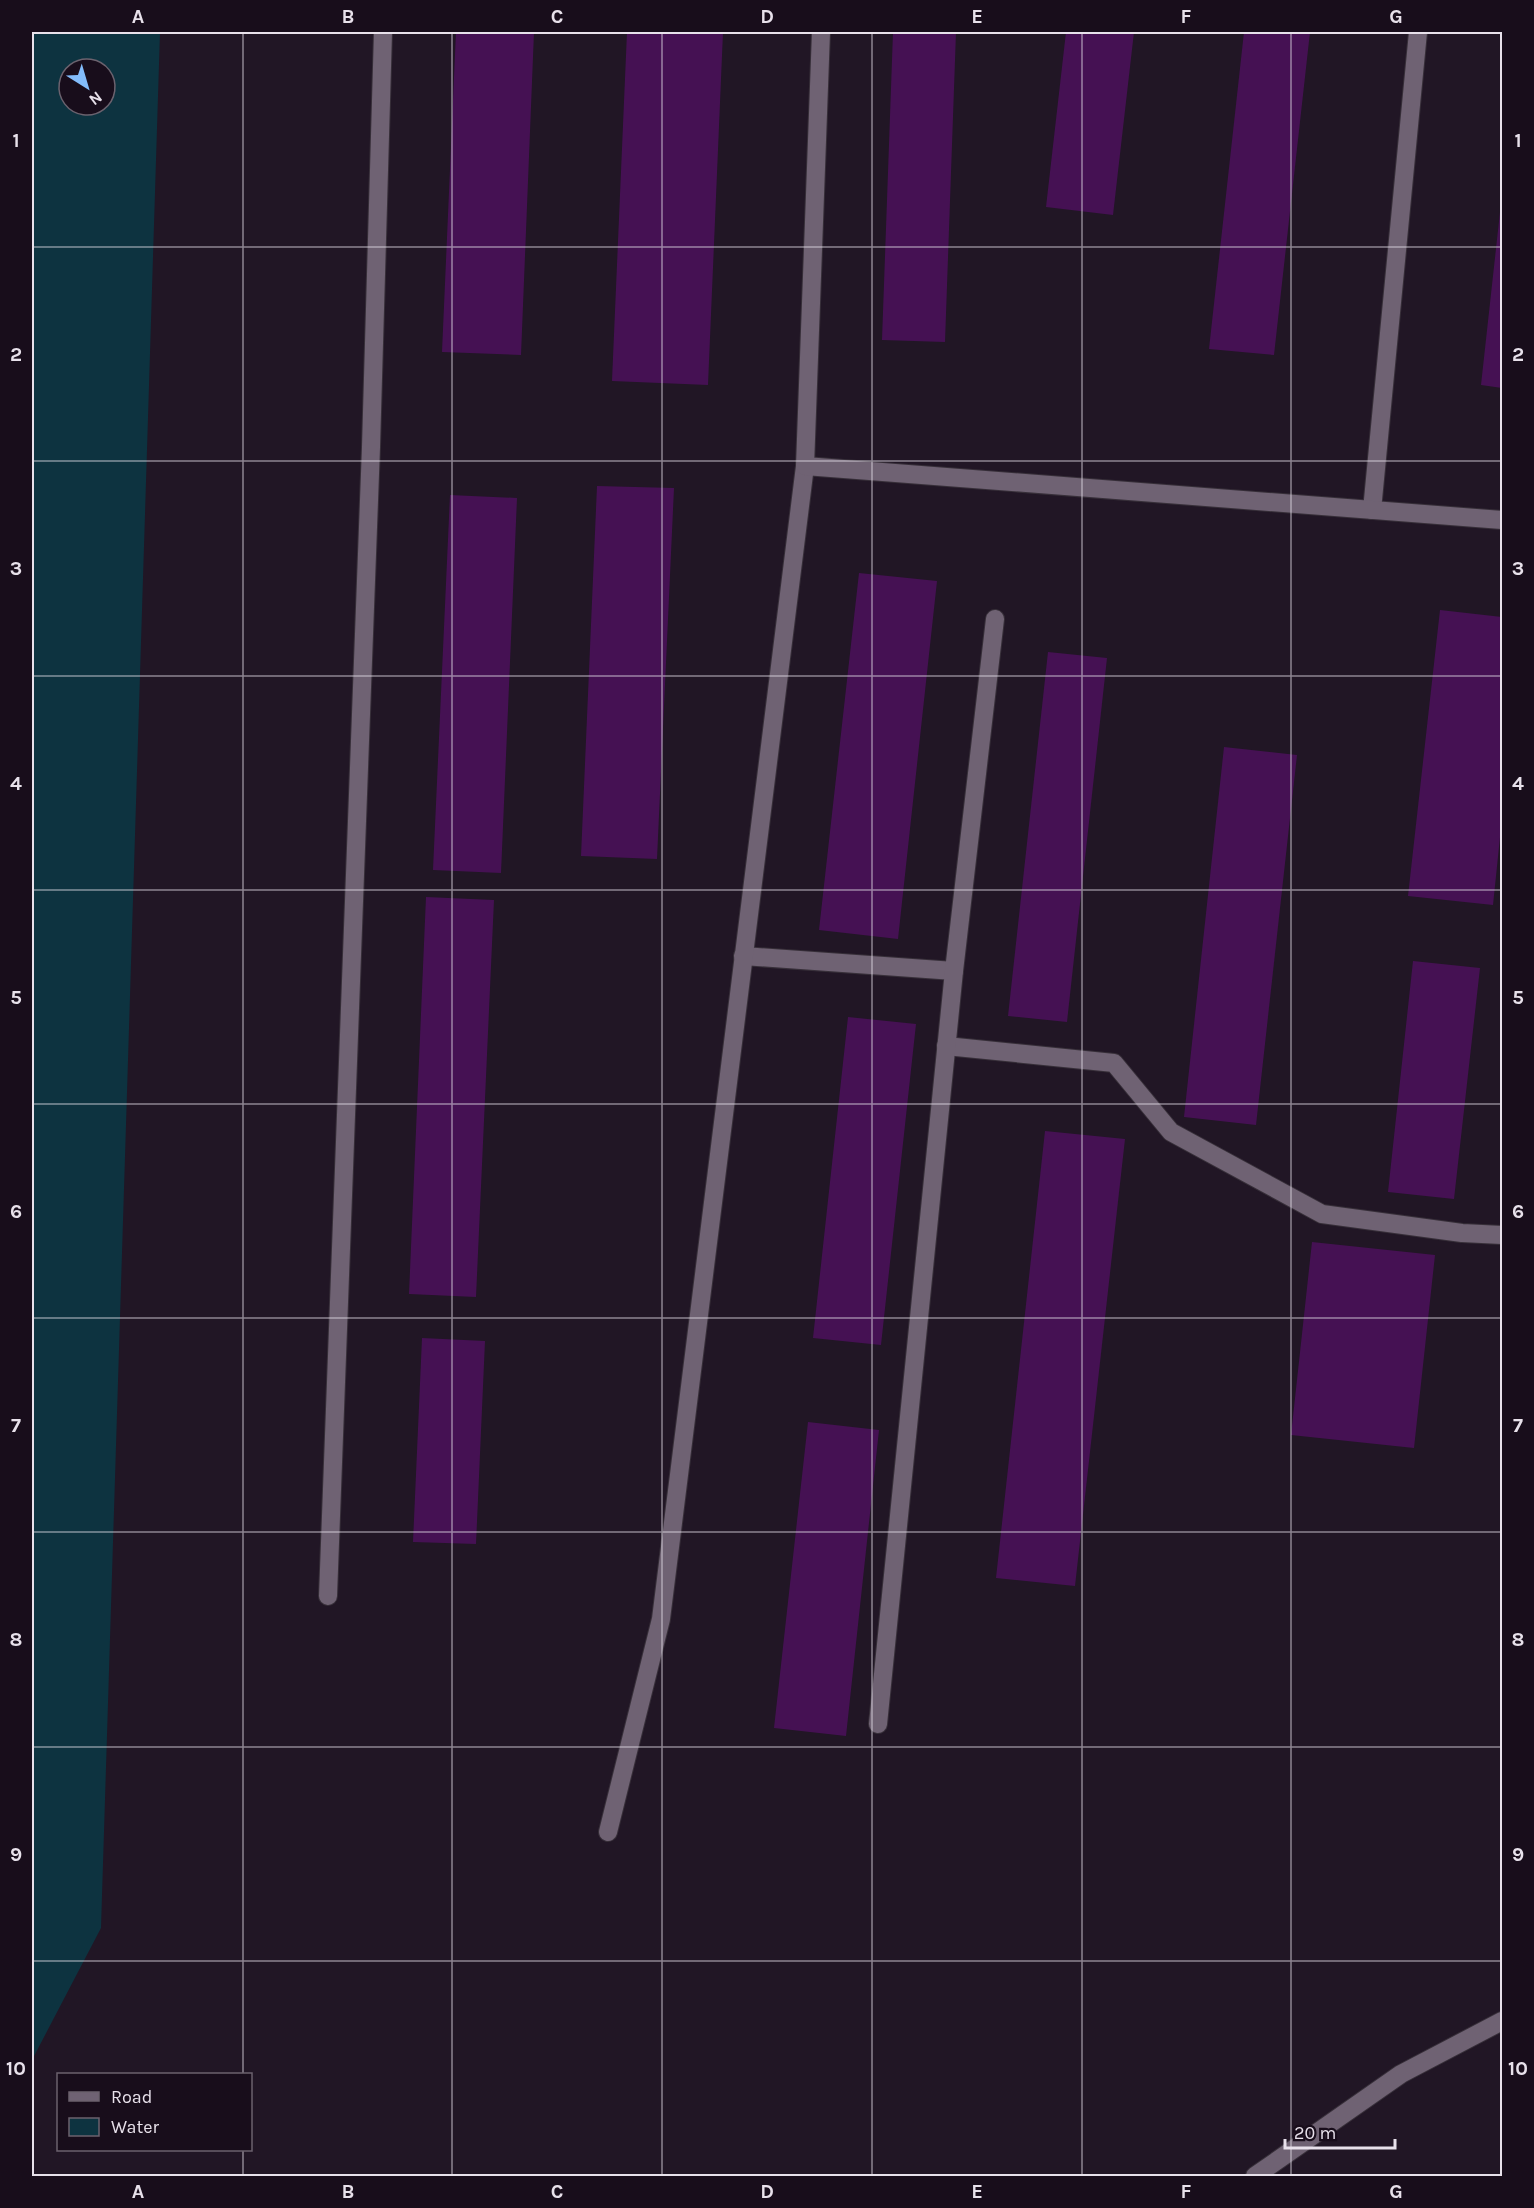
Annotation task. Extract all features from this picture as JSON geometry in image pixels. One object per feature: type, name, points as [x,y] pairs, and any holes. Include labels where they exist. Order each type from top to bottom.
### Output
[{"type":"street","points":[[328,1596],[371,447],[383,32]]},
{"type":"street","points":[[608,1832],[661,1618],[805,466],[821,32]]},
{"type":"street","points":[[1372,510],[1418,32]]},
{"type":"street","points":[[805,466],[1503,520]]},
{"type":"street","points":[[878,1724],[946,1046],[995,620]]},
{"type":"street","points":[[743,956],[954,971]]},
{"type":"street","points":[[946,1046],[1114,1063],[1171,1132],[1322,1214],[1461,1233],[1503,1235]]},
{"type":"street","points":[[1255,2176],[1401,2074],[1503,2021]]},
{"type":"water","points":[[32,32],[160,32],[101,1928],[32,2060]]},
{"type":"building","points":[[456,32],[534,32],[521,355],[442,352]]},
{"type":"building","points":[[627,32],[723,32],[708,385],[612,381]]},
{"type":"building","points":[[893,32],[956,32],[945,342],[882,340]]},
{"type":"building","points":[[1066,32],[1134,32],[1113,215],[1046,207]]},
{"type":"building","points":[[1244,32],[1310,32],[1274,355],[1209,349]]},
{"type":"building","points":[[1502,203],[1502,388],[1481,385]]},
{"type":"building","points":[[597,486],[674,488],[657,859],[581,856]]},
{"type":"building","points":[[450,495],[517,498],[501,873],[433,870]]},
{"type":"building","points":[[859,573],[937,581],[898,939],[819,930]]},
{"type":"building","points":[[1440,610],[1502,617],[1502,818],[1493,905],[1408,896]]},
{"type":"building","points":[[1048,652],[1107,658],[1067,1022],[1008,1016]]},
{"type":"building","points":[[1224,747],[1297,755],[1256,1125],[1184,1117]]},
{"type":"building","points":[[426,897],[494,900],[476,1297],[409,1294]]},
{"type":"building","points":[[1413,961],[1480,968],[1454,1199],[1388,1192]]},
{"type":"building","points":[[848,1017],[916,1024],[881,1345],[813,1338]]},
{"type":"building","points":[[1045,1131],[1125,1139],[1075,1586],[996,1578]]},
{"type":"building","points":[[1312,1242],[1435,1255],[1414,1448],[1291,1435]]},
{"type":"building","points":[[422,1338],[485,1341],[476,1544],[413,1542]]},
{"type":"building","points":[[808,1422],[879,1430],[846,1736],[774,1728]]}]
